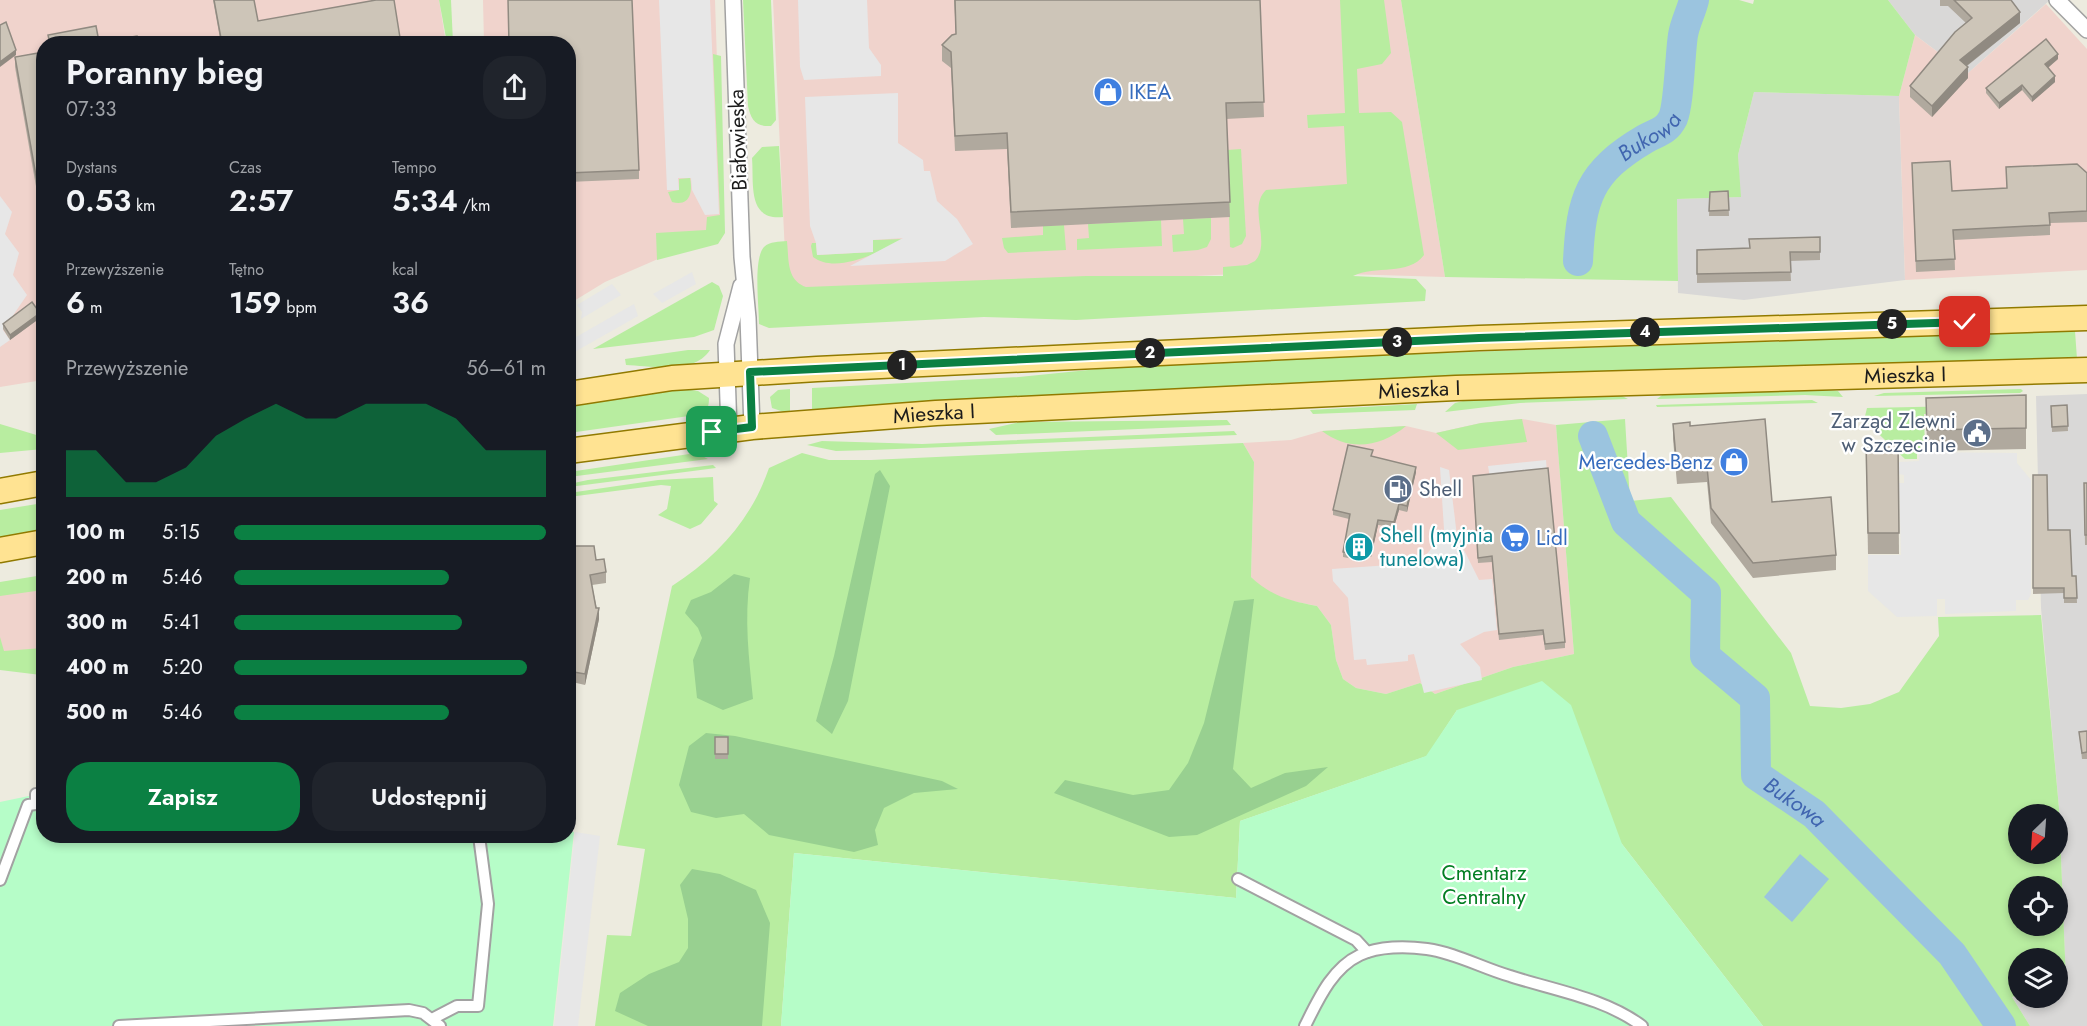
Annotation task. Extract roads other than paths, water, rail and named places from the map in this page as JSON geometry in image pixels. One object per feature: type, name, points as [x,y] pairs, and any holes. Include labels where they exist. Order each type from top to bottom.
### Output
[{"type":"main road","points":[[576,393],[650,381],[738,373],[1501,337],[2087,318]]},
{"type":"main road","name":"Mieszka I","points":[[576,450],[740,428],[936,413],[1456,388],[2087,370]]},
{"type":"main road","points":[[0,491],[36,484]]},
{"type":"main road","points":[[0,550],[36,543]]},
{"type":"street","name":"Białowieska","points":[[733,0],[743,280],[738,373]]},
{"type":"street","points":[[2057,0],[2087,30]]},
{"type":"street","name":"Białowieska","points":[[738,373],[728,334],[743,280]]},
{"type":"street","points":[[738,373],[740,428]]},
{"type":"street","points":[[738,373],[740,428]]},
{"type":"street","points":[[0,880],[28,805],[36,801]]},
{"type":"street","points":[[119,1026],[409,1010],[436,1023],[457,1006],[478,1006],[488,904],[480,843]]},
{"type":"street","points":[[1238,879],[1356,940],[1367,952]]},
{"type":"street","points":[[1305,1026],[1322,994],[1337,973],[1353,958],[1367,952],[1404,947],[1446,953],[1507,976],[1615,1010],[1642,1026]]},
{"type":"water","points":[[1800,854],[1829,879],[1792,922],[1764,897]]},
{"type":"waterway","name":"Bukowa","points":[[1578,261],[1579,239],[1586,203],[1600,175],[1626,151],[1664,129],[1673,118],[1677,102],[1683,35],[1694,0]]},
{"type":"waterway","name":"Bukowa","points":[[1593,436],[1626,522],[1706,593],[1705,656],[1755,698],[1756,775],[1814,814],[1952,954],[2001,1026]]},
{"type":"place","name":"IKEA","points":[[1108,92]]},
{"type":"place","name":"Zarząd Zlewni w Szczecinie","points":[[1977,433]]},
{"type":"place","name":"Mercedes-Benz","points":[[1734,462]]},
{"type":"place","name":"Shell","points":[[1398,489]]},
{"type":"place","name":"Lidl","points":[[1515,538]]},
{"type":"place","name":"Shell (myjnia tunelowa)","points":[[1359,547]]},
{"type":"park label","name":"Cmentarz Centralny","points":[[1484,885]]}]
